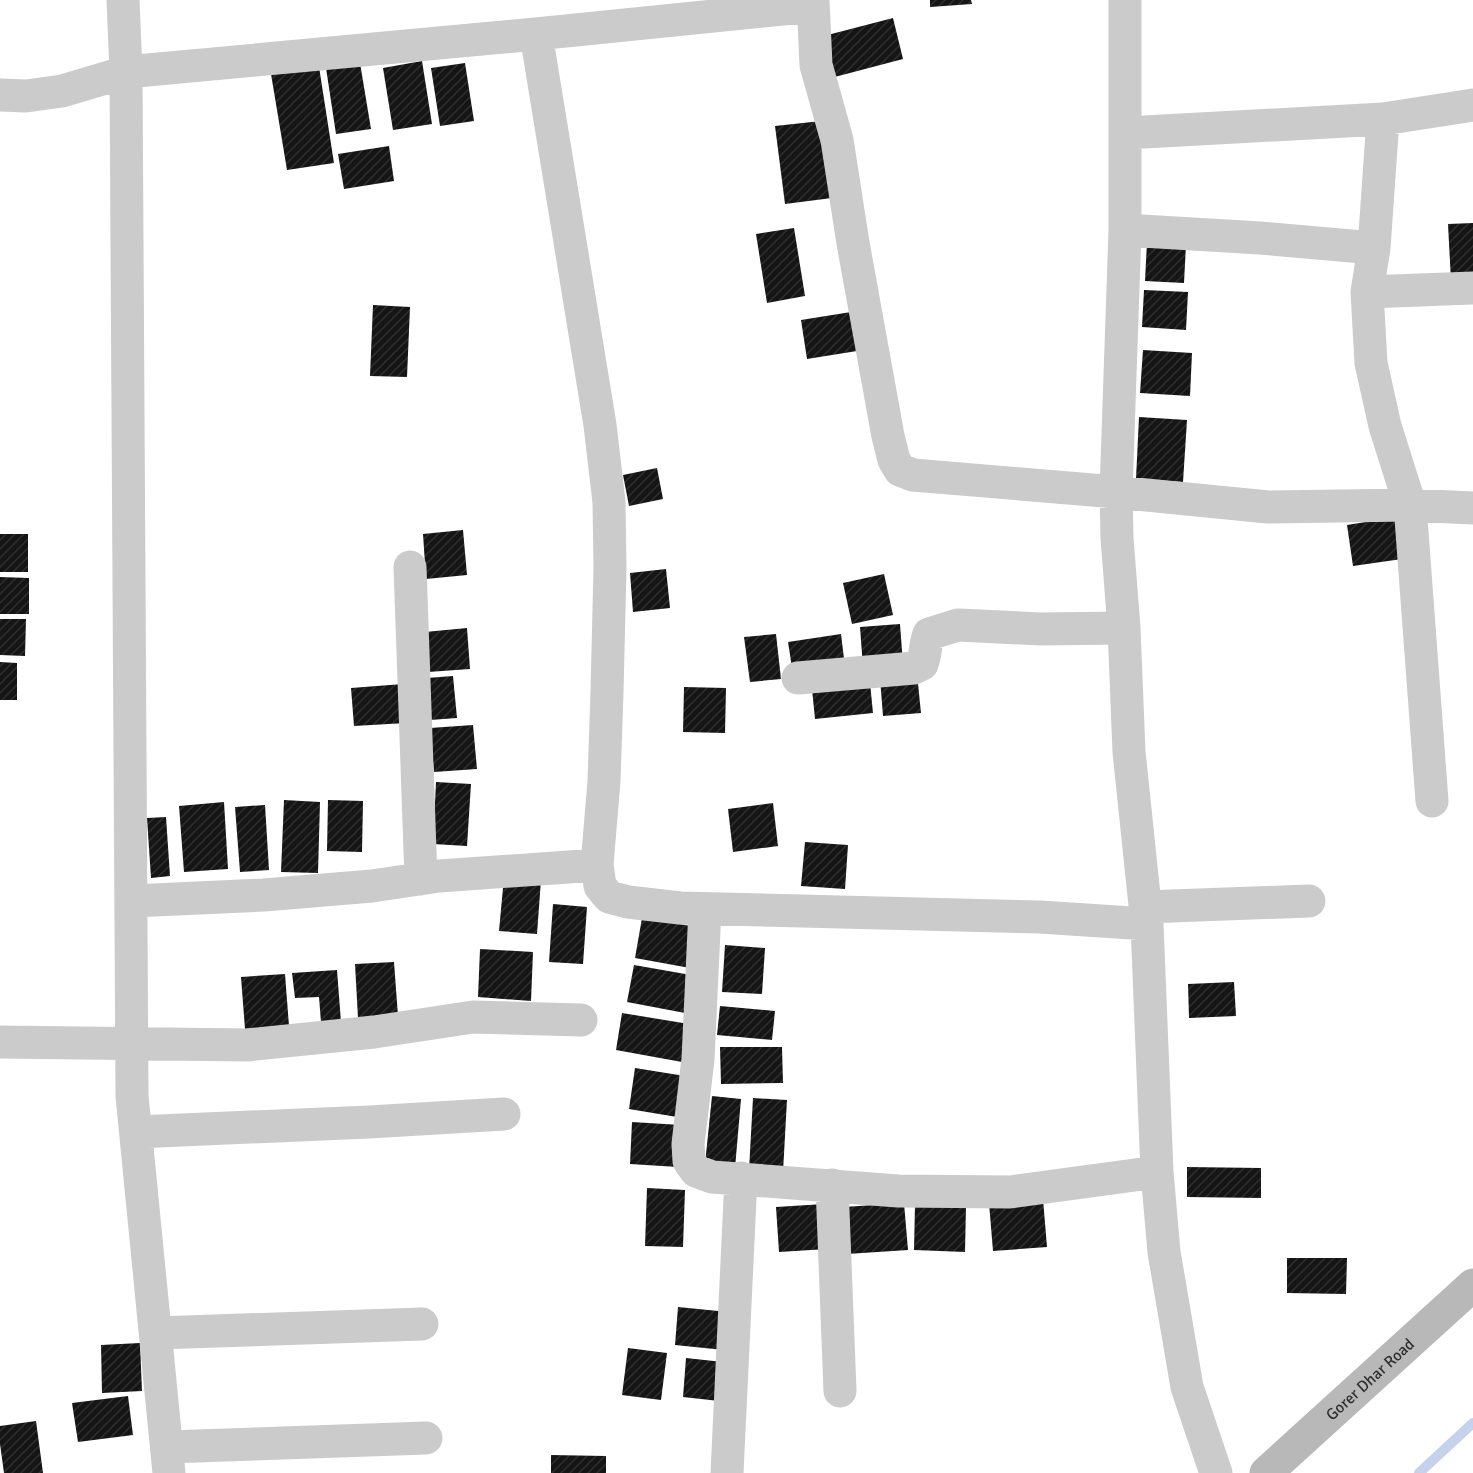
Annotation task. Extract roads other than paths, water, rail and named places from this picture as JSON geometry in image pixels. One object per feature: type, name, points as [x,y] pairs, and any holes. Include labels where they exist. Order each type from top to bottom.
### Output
[{"type":"street","points":[[123,0],[126,72],[132,1096],[168,1460],[426,1438]]},
{"type":"street","points":[[1125,0],[1125,230],[1116,492],[1129,752],[1146,916],[1157,1172],[1164,1252],[1187,1388],[1216,1473]]},
{"type":"street","points":[[0,95],[26,96],[62,92],[126,72],[536,34],[813,3],[816,65],[837,140],[888,436],[894,460],[900,470],[913,475],[1268,507],[1410,505],[1473,508]]},
{"type":"street","points":[[536,34],[600,425],[609,502],[607,703],[604,781],[597,865],[600,886],[609,897],[628,902],[680,908],[1040,917],[1146,916],[1309,901]]},
{"type":"street","points":[[1126,133],[1383,119],[1473,105]]},
{"type":"street","points":[[1383,119],[1374,248],[1367,292],[1371,363],[1385,426],[1410,505],[1431,801]]},
{"type":"street","points":[[1125,230],[1374,248]]},
{"type":"street","points":[[1367,292],[1473,288]]},
{"type":"street","points":[[410,567],[421,879]]},
{"type":"street","points":[[798,678],[914,668],[922,664],[929,634],[958,625],[1124,628]]},
{"type":"street","points":[[132,901],[264,895],[542,868],[597,865]]},
{"type":"street","points":[[705,909],[698,1059],[688,1144],[689,1161],[696,1171],[712,1177],[898,1191],[1010,1192],[1157,1172]]},
{"type":"street","points":[[0,1042],[247,1045],[374,1032],[474,1017],[581,1020]]},
{"type":"street","points":[[136,1132],[504,1114]]},
{"type":"street","points":[[727,1473],[741,1178]]},
{"type":"street","points":[[832,1185],[840,1391]]},
{"type":"street","name":"Gorer Dhar Road","points":[[1266,1473],[1473,1285]]},
{"type":"street","points":[[156,1332],[422,1324]]},
{"type":"waterway","points":[[1419,1473],[1473,1423]]}]
